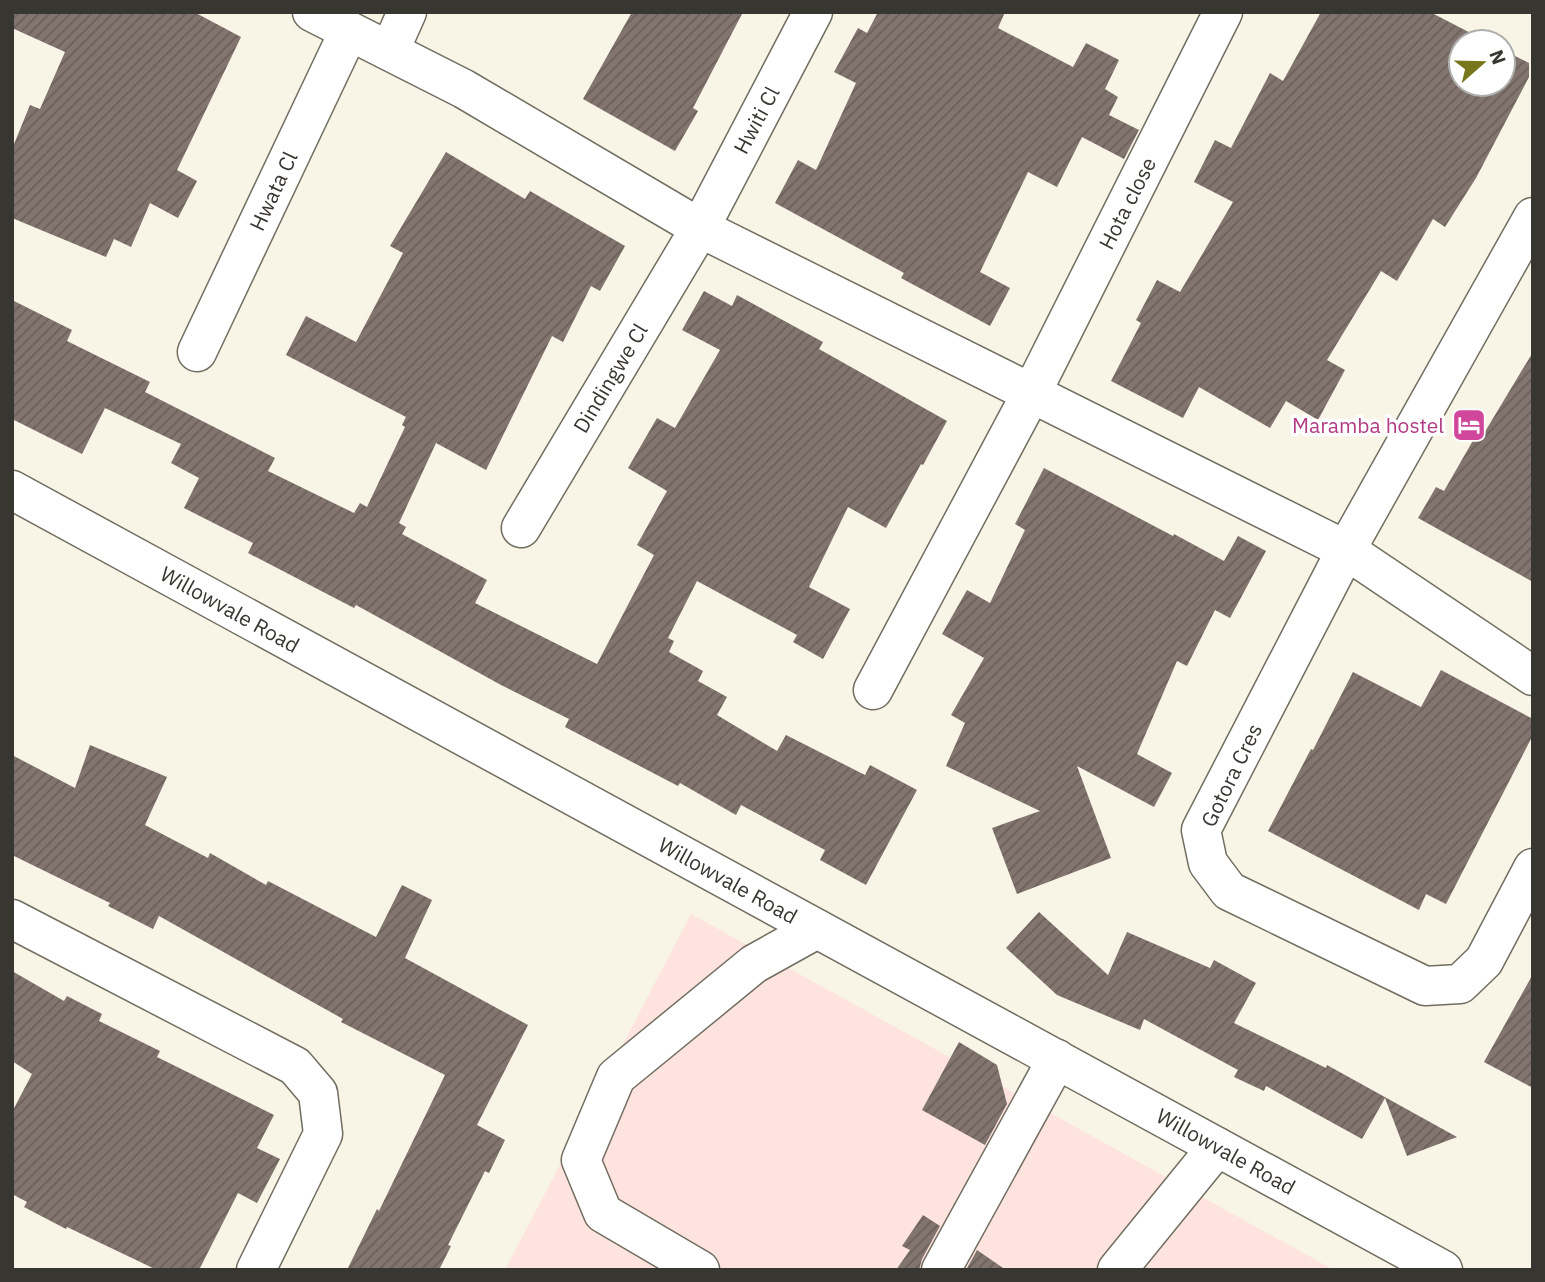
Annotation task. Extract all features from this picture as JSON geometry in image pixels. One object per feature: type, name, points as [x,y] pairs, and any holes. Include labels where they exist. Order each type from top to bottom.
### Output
[{"type":"street","points":[[313,12],[464,89],[700,228],[1346,550],[1533,676]]},
{"type":"street","points":[[390,50],[407,12]]},
{"type":"street","name":"Hwiti Cl","points":[[700,228],[813,12]]},
{"type":"street","name":"Hota close","points":[[873,690],[1031,394],[1223,12]]},
{"type":"street","name":"Hwata Cl","points":[[197,352],[349,31]]},
{"type":"street","name":"Gotora Cres","points":[[1533,216],[1346,550],[1201,830],[1208,863],[1230,891],[1425,986],[1460,984],[1484,961],[1533,867]]},
{"type":"street","name":"Dindingwe Cl","points":[[521,528],[700,228]]},
{"type":"street","name":"Willowvale Road","points":[[12,490],[1443,1270]]},
{"type":"street","points":[[12,919],[295,1066],[318,1093],[323,1134],[256,1270]]},
{"type":"street","points":[[700,1270],[603,1213],[581,1160],[616,1077],[754,964],[817,929]]},
{"type":"street","points":[[941,1270],[1057,1059]]},
{"type":"street","points":[[1117,1270],[1217,1147]]},
{"type":"shaded area","points":[[691,914],[1334,1270],[505,1270]]},
{"type":"building","points":[[12,12],[194,12],[241,37],[177,170],[197,181],[178,218],[150,203],[131,247],[114,239],[106,257],[12,218],[12,149],[30,105],[40,109],[65,52],[12,28]]},
{"type":"building","points":[[632,12],[743,12],[693,108],[698,111],[675,151],[583,99]]},
{"type":"building","points":[[878,12],[1005,12],[998,28],[1073,67],[1086,43],[1119,60],[1105,89],[1118,97],[1109,115],[1139,130],[1124,159],[1082,137],[1057,187],[1028,172],[980,272],[1010,288],[990,326],[901,278],[904,273],[775,203],[798,160],[816,170],[856,83],[834,72],[858,28],[867,33]]},
{"type":"building","points":[[1321,12],[1430,12],[1461,28],[1447,28],[1447,98],[1517,98],[1517,57],[1529,63],[1529,77],[1476,178],[1445,227],[1433,219],[1397,281],[1381,271],[1327,360],[1345,370],[1318,420],[1286,401],[1270,428],[1199,387],[1183,418],[1111,381],[1141,323],[1136,320],[1157,280],[1180,292],[1233,202],[1194,182],[1215,140],[1231,148],[1270,73],[1283,81]]},
{"type":"building","points":[[446,152],[525,199],[530,191],[625,246],[600,291],[591,286],[563,342],[552,336],[486,470],[436,443],[399,523],[406,527],[402,534],[487,580],[475,603],[597,664],[654,555],[637,545],[667,491],[628,468],[657,418],[675,428],[720,350],[682,330],[704,291],[732,306],[737,295],[823,342],[819,349],[947,421],[886,528],[848,507],[809,587],[850,609],[823,659],[793,642],[797,635],[697,581],[668,638],[674,641],[669,652],[703,671],[698,681],[727,697],[717,715],[777,751],[786,735],[865,775],[870,765],[917,790],[866,885],[820,860],[825,850],[741,805],[736,815],[680,783],[678,786],[565,727],[569,719],[501,685],[356,605],[354,608],[248,553],[253,543],[184,508],[199,478],[171,463],[181,444],[105,408],[82,454],[12,419],[12,300],[72,330],[67,341],[150,382],[145,392],[275,458],[268,471],[354,513],[360,503],[367,507],[405,427],[402,425],[406,417],[286,355],[306,316],[356,342],[403,253],[390,246]]},
{"type":"building","points":[[1533,352],[1533,582],[1418,518],[1436,487],[1444,491],[1475,437],[1480,440]]},
{"type":"building","points":[[1044,468],[1224,561],[1238,536],[1266,551],[1230,618],[1215,610],[1187,666],[1177,661],[1137,754],[1172,773],[1154,807],[1077,766],[1111,858],[1017,894],[992,828],[1040,811],[946,766],[965,723],[951,715],[984,658],[942,634],[967,590],[990,603],[1025,530],[1015,524]]},
{"type":"building","points":[[1441,670],[1533,719],[1533,735],[1446,904],[1426,894],[1419,910],[1268,831],[1353,672],[1421,707]]},
{"type":"building","points":[[90,745],[167,777],[145,825],[208,858],[210,853],[266,885],[268,881],[376,937],[402,885],[432,900],[405,958],[528,1025],[477,1125],[505,1140],[489,1173],[485,1171],[448,1245],[451,1246],[439,1270],[347,1270],[445,1075],[341,1022],[343,1019],[159,916],[153,929],[108,906],[110,903],[12,855],[12,755],[75,788]]},
{"type":"building","points":[[1039,912],[1108,975],[1127,932],[1210,968],[1214,960],[1256,983],[1234,1023],[1326,1068],[1327,1065],[1457,1137],[1407,1156],[1385,1098],[1362,1139],[1266,1086],[1264,1091],[1234,1077],[1238,1070],[1144,1019],[1140,1030],[1057,995],[1006,948]]},
{"type":"building","points":[[12,971],[64,1001],[67,996],[102,1014],[99,1021],[160,1051],[157,1057],[274,1115],[257,1148],[280,1159],[257,1203],[238,1193],[199,1270],[157,1270],[24,1207],[27,1202],[12,1194],[12,1112],[32,1074],[12,1061]]},
{"type":"building","points":[[1533,974],[1533,1088],[1484,1062]]},
{"type":"building","points":[[959,1042],[997,1065],[1007,1104],[985,1145],[922,1110]]},
{"type":"building","points":[[923,1215],[940,1226],[919,1270],[896,1270],[910,1250],[902,1246]]},
{"type":"building","points":[[977,1250],[1006,1270],[966,1270]]},
{"type":"place","name":"Maramba hostel","points":[[1469,425]]}]
